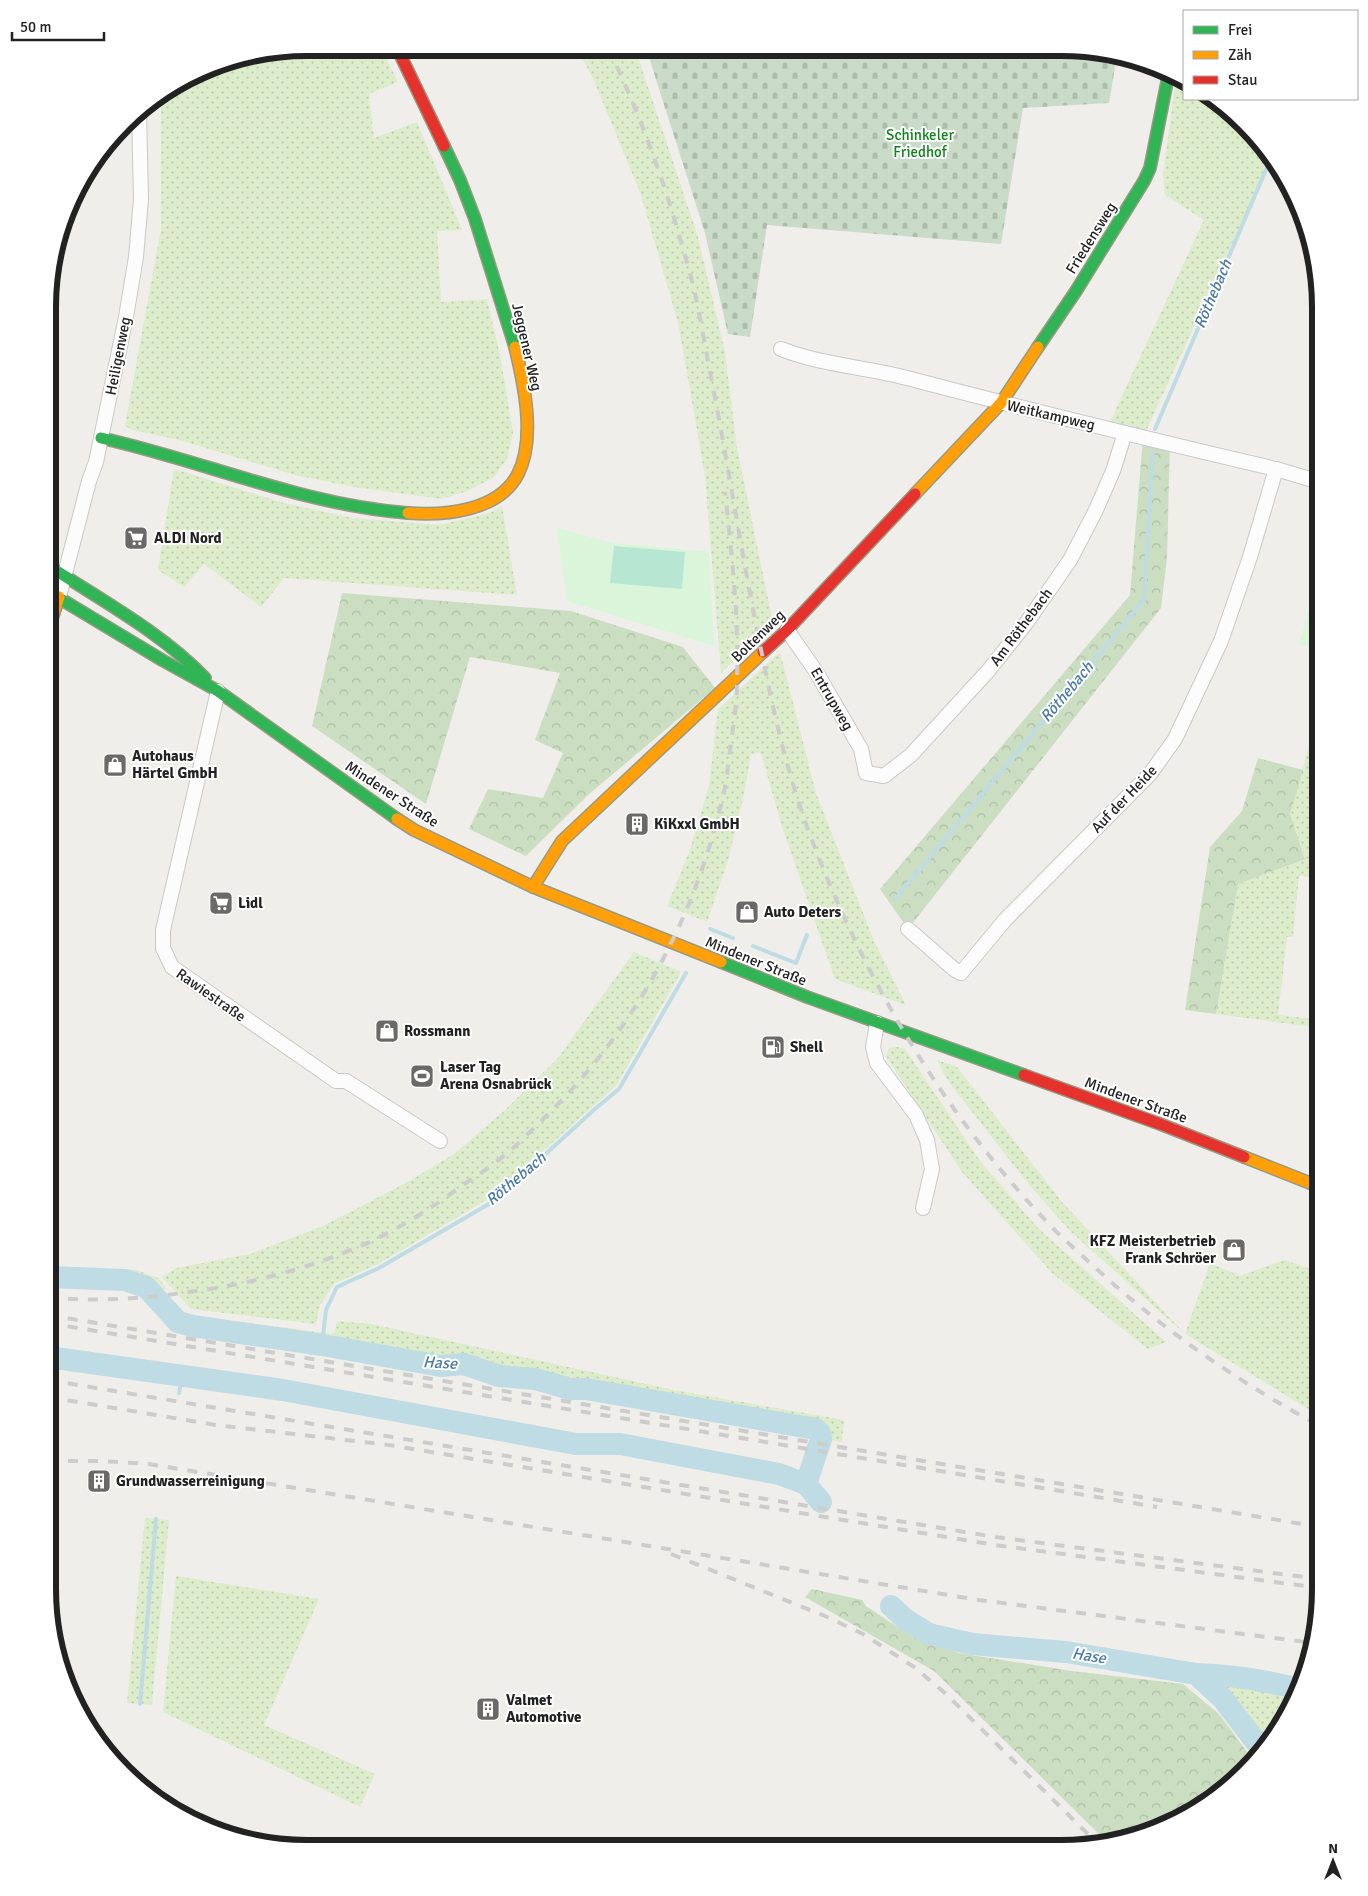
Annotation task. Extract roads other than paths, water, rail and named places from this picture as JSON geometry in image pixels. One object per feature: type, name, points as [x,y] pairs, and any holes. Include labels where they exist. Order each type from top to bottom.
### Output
[{"type":"street","name":"Jeggener Weg","points":[[101,438],[155,449],[286,490],[340,503],[390,511],[424,514],[469,508],[492,498],[509,487],[517,476],[523,462],[527,431],[524,396],[516,352],[462,184],[400,56]]},
{"type":"street","name":"Friedensweg","points":[[1001,403],[1076,291],[1144,181],[1150,168],[1167,80]]},
{"type":"street","name":"Heiligenweg","points":[[56,591],[65,576],[101,438],[136,257],[141,199],[139,122]]},
{"type":"street","name":"Weitkampweg","points":[[782,349],[805,358],[894,375],[1001,403],[1276,469],[1312,480]]},
{"type":"street","name":"Boltenweg","points":[[533,887],[562,841],[786,630],[1001,403]]},
{"type":"street","name":"Am Röthebach","points":[[866,773],[884,776],[911,755],[988,671],[1027,622],[1070,560],[1095,512],[1113,471],[1125,433]]},
{"type":"street","name":"Auf der Heide","points":[[908,929],[955,970],[961,972],[1005,920],[1150,774],[1175,738],[1221,642],[1250,557],[1276,469]]},
{"type":"street","name":"Mindener Straße","points":[[56,570],[187,659],[218,691]]},
{"type":"street","name":"Mindener Straße","points":[[56,595],[162,660],[218,691],[374,804],[414,830],[533,887],[744,973],[877,1023],[1160,1124],[1312,1184]]},
{"type":"street","name":"Entrupweg","points":[[786,630],[815,670],[861,749],[866,773]]},
{"type":"street","name":"Rawiestraße","points":[[218,691],[162,930],[163,948],[172,967],[336,1081],[346,1081],[440,1141]]},
{"type":"street","points":[[877,1023],[873,1046],[878,1064],[916,1115],[927,1140],[932,1169],[922,1208]]},
{"type":"water","points":[[1274,1683],[1293,1684],[1286,1698]]},
{"type":"waterway","name":"Röthebach","points":[[1155,429],[1268,166]]},
{"type":"waterway","name":"Röthebach","points":[[896,898],[1144,600],[1153,452]]},
{"type":"waterway","name":"Röthebach","points":[[710,929],[733,938]]},
{"type":"waterway","name":"Röthebach","points":[[753,946],[796,963],[807,935]]},
{"type":"waterway","name":"Röthebach","points":[[322,1345],[326,1310],[337,1287],[379,1268],[494,1201],[619,1089],[686,973]]},
{"type":"waterway","name":"Hase","points":[[56,1277],[125,1280],[146,1287],[178,1322],[193,1326],[322,1345],[441,1366],[464,1364],[499,1376],[535,1379],[570,1389],[586,1389],[816,1429],[820,1433],[821,1439],[806,1484]]},
{"type":"waterway","name":"Hase","points":[[56,1358],[283,1390],[576,1444],[620,1444],[779,1474],[806,1484],[821,1502]]},
{"type":"waterway","points":[[179,1393],[182,1376]]},
{"type":"waterway","points":[[140,1704],[156,1519]]},
{"type":"waterway","name":"Hase","points":[[891,1606],[906,1620],[929,1634],[972,1644],[1066,1652],[1196,1674],[1223,1699],[1258,1744]]},
{"type":"waterway","points":[[1196,1674],[1222,1675],[1292,1688]]},
{"type":"railway","points":[[612,56],[645,132],[691,277],[767,680],[787,763],[806,824],[827,878],[877,985],[906,1036],[972,1134],[1048,1223],[1116,1286],[1171,1331],[1258,1391],[1312,1422]]},
{"type":"railway","points":[[56,1297],[118,1299],[213,1289],[282,1273],[328,1259],[372,1241],[432,1207],[501,1158],[526,1136],[571,1090],[603,1053],[631,1014],[656,973],[677,930],[696,886],[712,840],[724,792],[737,691],[737,635],[725,492]]},
{"type":"railway","points":[[56,1316],[1312,1526]]},
{"type":"railway","points":[[56,1324],[1157,1507]]},
{"type":"railway","points":[[56,1381],[995,1537],[1312,1578]]},
{"type":"railway","points":[[56,1398],[216,1425],[389,1445],[995,1545],[1312,1587]]},
{"type":"railway","points":[[56,1461],[149,1464],[979,1600],[1306,1642]]},
{"type":"railway","points":[[671,1554],[825,1616],[863,1634],[914,1667],[945,1693],[1092,1838]]},
{"type":"place","name":"ALDI Nord","points":[[136,538]]},
{"type":"place","name":"Autohaus Härtel GmbH","points":[[115,765]]},
{"type":"place","name":"KiKxxl GmbH","points":[[637,824]]},
{"type":"place","name":"Lidl","points":[[221,903]]},
{"type":"place","name":"Auto Deters","points":[[747,912]]},
{"type":"place","name":"Rossmann","points":[[387,1031]]},
{"type":"place","name":"Shell","points":[[773,1047]]},
{"type":"place","name":"Laser Tag Arena Osnabrück","points":[[422,1076]]},
{"type":"place","name":"KFZ Meisterbetrieb Frank Schröer","points":[[1234,1250]]},
{"type":"place","name":"Grundwasserreinigung","points":[[99,1481]]},
{"type":"place","name":"Valmet Automotive","points":[[488,1709]]},
{"type":"park label","name":"Schinkeler Friedhof","points":[[920,144]]}]
